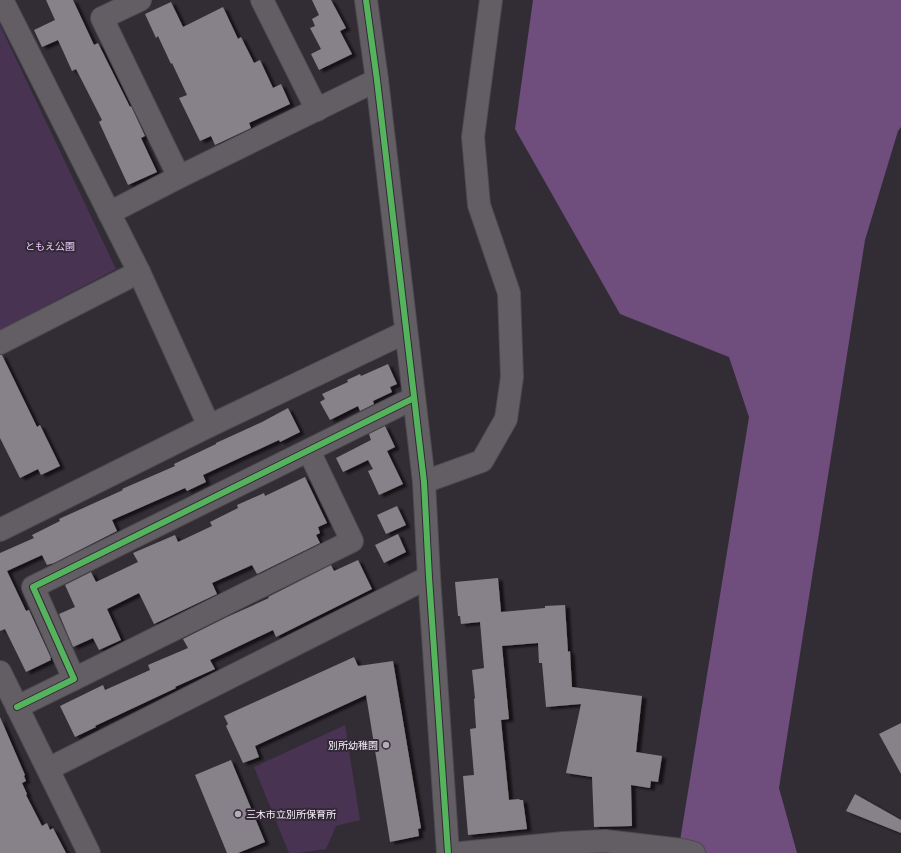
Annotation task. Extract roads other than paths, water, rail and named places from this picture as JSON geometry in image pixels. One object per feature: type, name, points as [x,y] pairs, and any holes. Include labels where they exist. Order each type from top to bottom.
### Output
[{"type":"street","points":[[2,0],[139,272],[209,426]]},
{"type":"street","points":[[140,0],[102,18],[179,177]]},
{"type":"street","points":[[262,0],[317,110]]},
{"type":"street","points":[[366,0],[377,80],[424,482],[448,853]]},
{"type":"street","points":[[424,482],[482,461],[506,419],[512,377],[509,293],[478,205],[473,137],[491,0]]},
{"type":"street","points":[[109,214],[179,177],[377,80]]},
{"type":"street","points":[[0,343],[139,272]]},
{"type":"street","points":[[0,530],[209,426],[406,332]]},
{"type":"street","points":[[74,679],[33,587],[414,398]]},
{"type":"street","points":[[17,707],[352,540],[309,451]]},
{"type":"street","points":[[48,769],[429,577]]},
{"type":"street","points":[[3,684],[17,707],[89,853]]},
{"type":"street","points":[[461,853],[564,843],[605,841],[682,850],[694,853]]},
{"type":"place","name":"別所幼稚園","points":[[386,745]]},
{"type":"place","name":"三木市立別所保育所","points":[[238,814]]},
{"type":"park label","name":"ともえ公園","points":[[50,246]]}]
